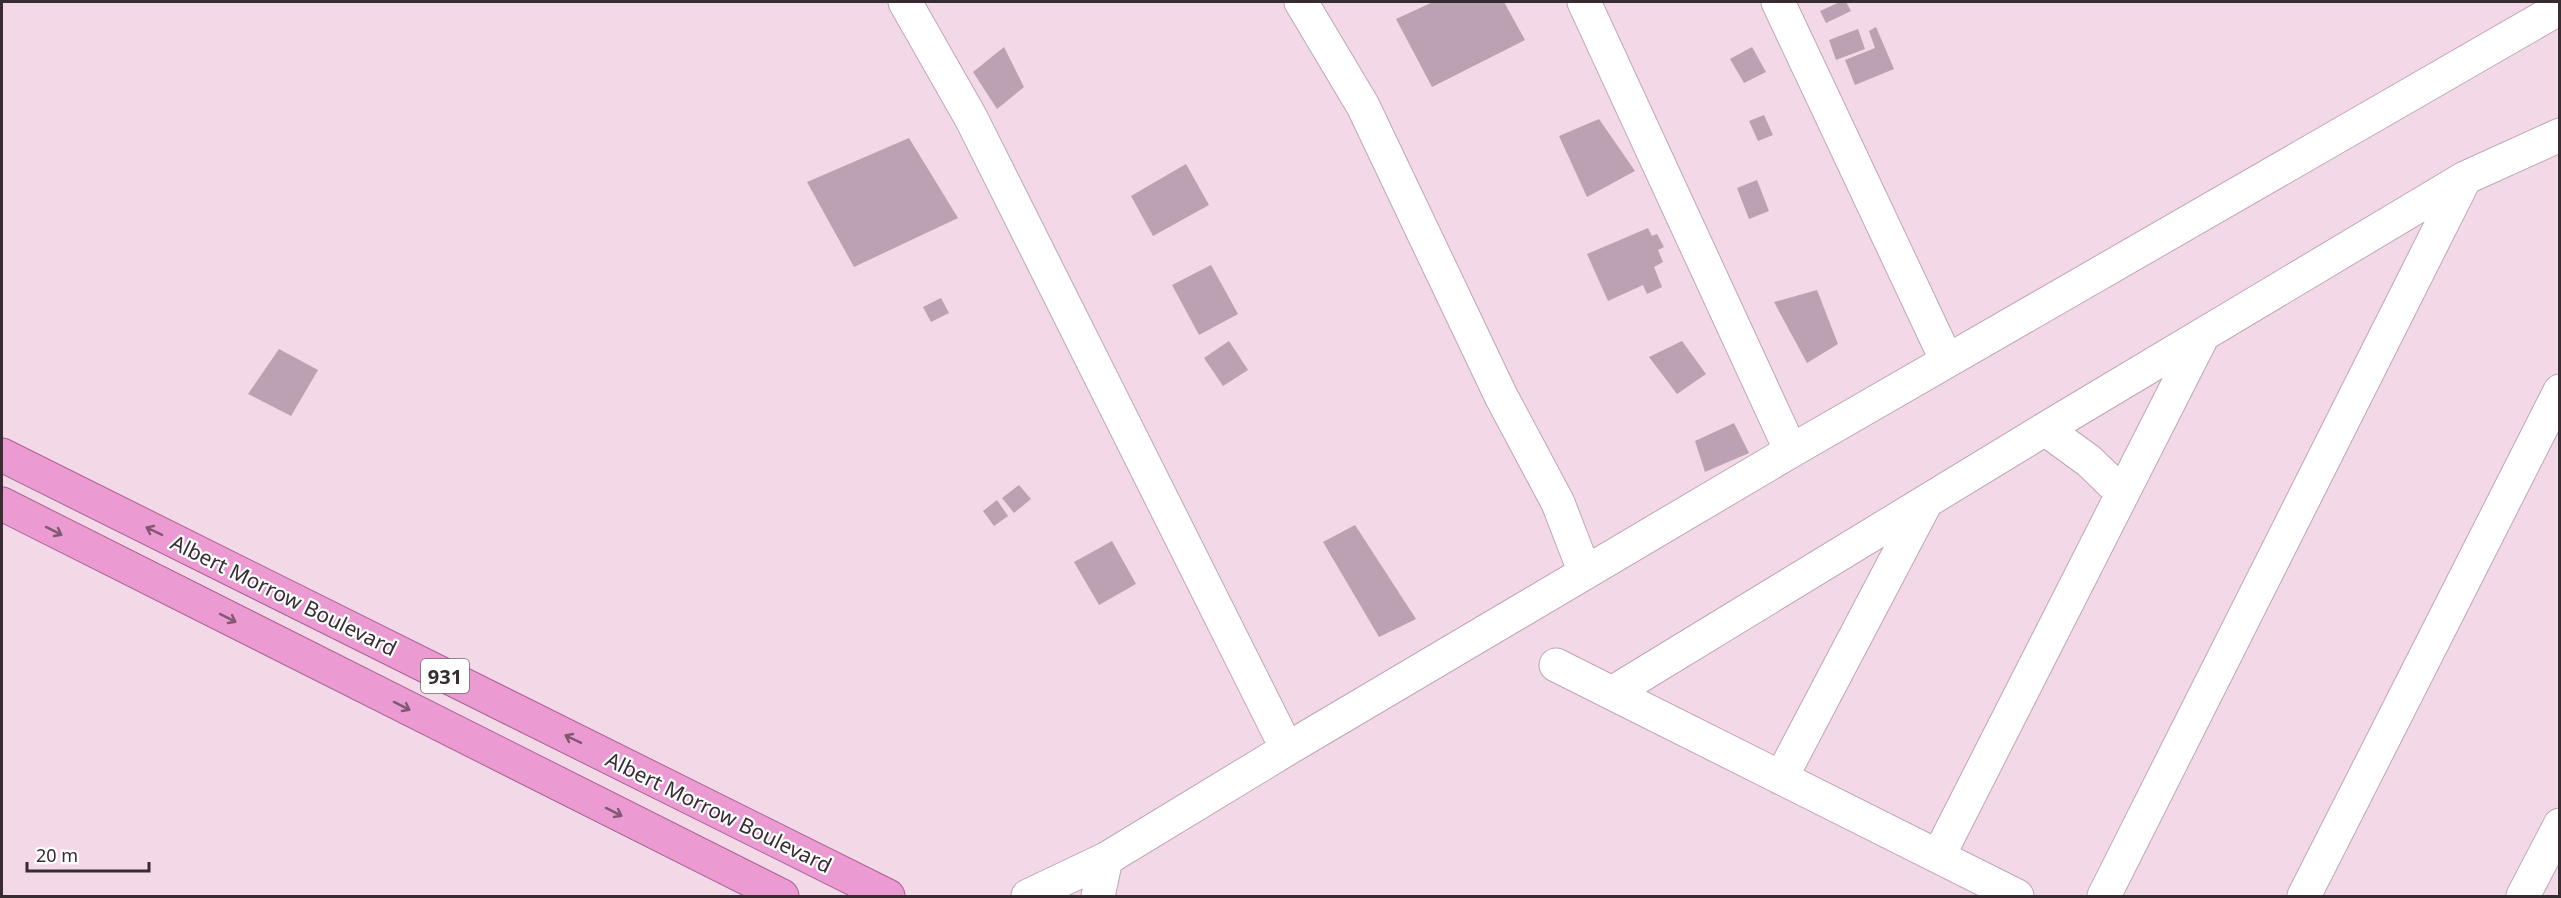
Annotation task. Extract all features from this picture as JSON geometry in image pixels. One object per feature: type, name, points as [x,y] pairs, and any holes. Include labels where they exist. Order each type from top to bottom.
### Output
[{"type":"highway","name":"Albert Morrow Boulevard","points":[[2,455],[888,897]]},
{"type":"highway","name":"931","points":[[2,504],[782,897]]},
{"type":"street","points":[[905,2],[971,118],[1287,749]]},
{"type":"street","points":[[1300,2],[1368,116],[1501,396],[1558,503],[1585,573]]},
{"type":"street","points":[[1584,2],[1791,451]]},
{"type":"street","points":[[1778,2],[1947,361]]},
{"type":"street","points":[[1028,897],[1106,859],[1287,749],[1791,451],[2559,8]]},
{"type":"street","points":[[1612,693],[2045,429],[2465,178],[2559,135]]},
{"type":"street","points":[[2104,897],[2465,178]]},
{"type":"street","points":[[1938,855],[2202,337]]},
{"type":"street","points":[[2304,897],[2559,391]]},
{"type":"street","points":[[2045,429],[2089,461],[2122,493]]},
{"type":"street","points":[[1781,778],[1926,502]]},
{"type":"street","points":[[1556,665],[2018,897]]},
{"type":"street","points":[[2523,897],[2559,825]]},
{"type":"street","points":[[1098,897],[1106,859]]},
{"type":"building","points":[[1433,2],[1504,2],[1525,40],[1432,87],[1396,19]]},
{"type":"building","points":[[1840,2],[1846,2],[1851,11],[1826,23],[1820,11]]},
{"type":"building","points":[[1876,27],[1894,69],[1855,85],[1845,60],[1875,48],[1869,31]]},
{"type":"building","points":[[1858,29],[1865,49],[1836,60],[1829,40]]},
{"type":"building","points":[[1004,47],[1024,87],[997,109],[973,72]]},
{"type":"building","points":[[1752,47],[1766,72],[1744,83],[1730,59]]},
{"type":"building","points":[[1764,115],[1773,135],[1758,141],[1749,121]]},
{"type":"building","points":[[1599,119],[1635,171],[1587,197],[1559,136]]},
{"type":"building","points":[[909,138],[958,218],[854,267],[807,182]]},
{"type":"building","points":[[1186,164],[1209,205],[1153,236],[1131,196]]},
{"type":"building","points":[[1757,180],[1769,211],[1749,219],[1737,188]]},
{"type":"building","points":[[1648,228],[1652,236],[1657,234],[1664,247],[1658,250],[1663,262],[1654,267],[1662,287],[1647,294],[1643,285],[1608,301],[1587,254]]},
{"type":"building","points":[[1211,265],[1238,314],[1199,335],[1172,285]]},
{"type":"building","points":[[1817,290],[1838,344],[1807,363],[1774,302]]},
{"type":"building","points":[[941,298],[949,313],[931,322],[923,307]]},
{"type":"building","points":[[1229,341],[1248,370],[1223,386],[1204,358]]},
{"type":"building","points":[[1682,341],[1706,374],[1677,394],[1649,357]]},
{"type":"building","points":[[279,349],[318,370],[291,416],[248,394]]},
{"type":"building","points":[[1734,423],[1749,453],[1705,472],[1695,441]]},
{"type":"building","points":[[1019,485],[1031,499],[1014,513],[1002,498]]},
{"type":"building","points":[[997,500],[1008,516],[994,526],[983,511]]},
{"type":"building","points":[[1355,525],[1416,619],[1379,637],[1323,542]]},
{"type":"building","points":[[1112,541],[1136,584],[1099,605],[1074,562]]}]
